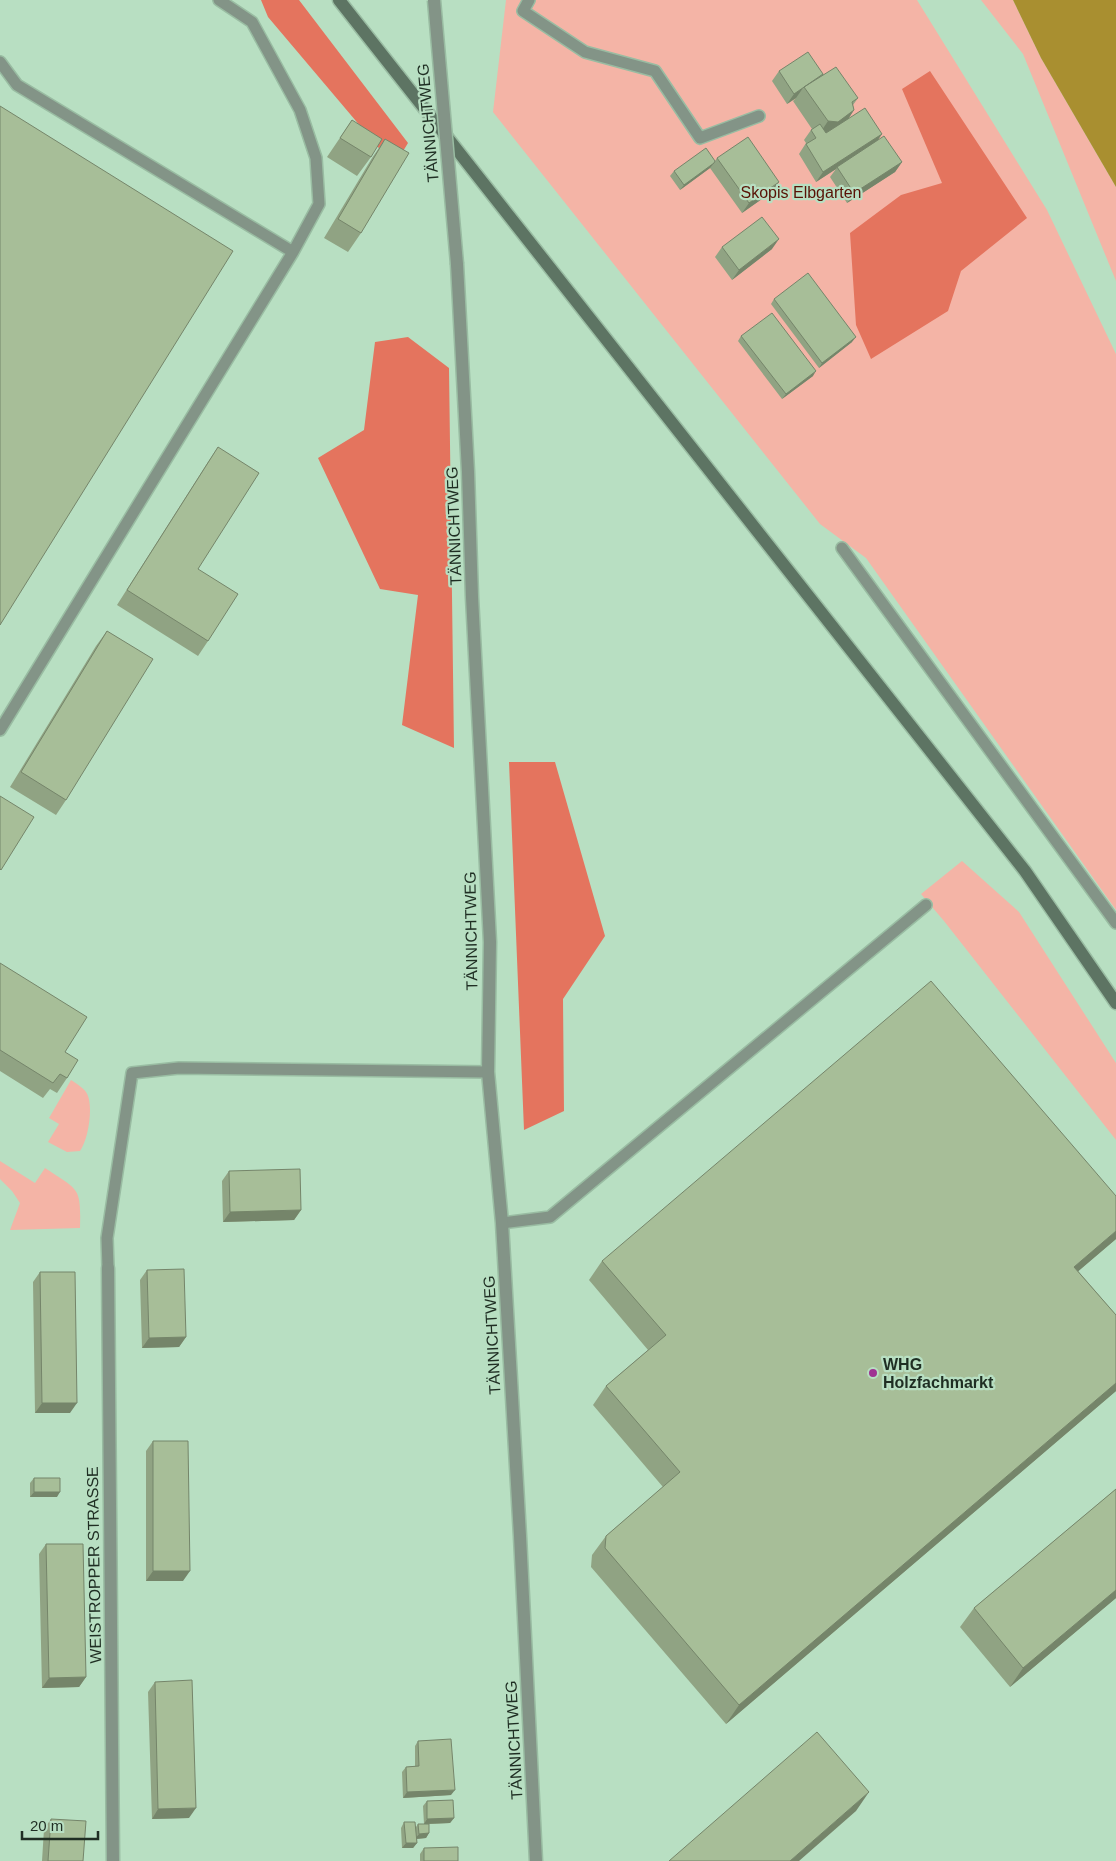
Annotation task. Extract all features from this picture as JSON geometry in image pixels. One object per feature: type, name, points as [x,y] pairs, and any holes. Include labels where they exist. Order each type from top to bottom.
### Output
[{"type":"main road","points":[[339,0],[1025,871],[1116,1003]]},
{"type":"street","name":"TÄNNICHTWEG","points":[[434,0],[457,264],[490,942],[488,1072],[502,1223],[520,1526],[536,1861]]},
{"type":"street","name":"WEISTROPPER STRASSE","points":[[108,1268],[113,1861]]},
{"type":"lane","points":[[0,730],[293,252],[319,204],[316,158],[300,110],[252,22],[219,0]]},
{"type":"lane","points":[[530,0],[523,10],[585,52],[655,71],[700,138],[759,116]]},
{"type":"lane","points":[[0,62],[17,85],[293,252]]},
{"type":"lane","points":[[842,548],[1116,923]]},
{"type":"lane","points":[[502,1223],[550,1217],[926,905]]},
{"type":"lane","points":[[108,1268],[107,1238],[132,1073],[179,1068],[488,1072]]},
{"type":"green space","name":"Skopis Elbgarten","points":[[506,0],[917,0],[1047,210],[1116,354],[1116,910],[866,558],[820,524],[493,112]]},
{"type":"green space","points":[[981,0],[1013,0],[1041,58],[1116,187],[1116,281],[1023,54]]},
{"type":"green space","points":[[962,861],[1019,912],[1116,1063],[1116,1140],[921,894]]},
{"type":"green space","points":[[71,1080],[87,1093],[90,1117],[85,1140],[80,1151],[67,1152],[48,1142],[59,1124],[49,1118]]},
{"type":"green space","points":[[0,1161],[35,1183],[45,1168],[71,1186],[76,1191],[80,1204],[80,1228],[10,1230],[20,1203],[12,1191],[0,1179]]},
{"type":"shaded area","points":[[261,0],[299,0],[408,143],[394,166],[268,17]]},
{"type":"shaded area","points":[[1013,0],[1116,0],[1116,187],[1041,58]]},
{"type":"shaded area","points":[[930,71],[1027,218],[961,271],[948,311],[871,359],[856,325],[850,233],[901,195],[942,183],[902,89]]},
{"type":"shaded area","points":[[408,337],[449,368],[454,748],[402,725],[418,595],[380,589],[318,458],[364,430],[375,342]]},
{"type":"shaded area","points":[[509,762],[555,762],[605,936],[563,999],[564,1111],[524,1130]]},
{"type":"building","points":[[808,52],[823,74],[794,94],[779,71]]},
{"type":"building","points":[[836,67],[858,98],[852,102],[854,110],[838,122],[828,121],[804,87]]},
{"type":"building","points":[[0,106],[233,251],[0,625]]},
{"type":"building","points":[[865,108],[882,134],[823,172],[806,144],[816,138],[811,130],[820,124],[826,133]]},
{"type":"building","points":[[352,120],[382,139],[371,157],[340,138]]},
{"type":"building","points":[[884,136],[902,162],[854,193],[837,167]]},
{"type":"building","points":[[748,137],[779,182],[749,203],[717,158]]},
{"type":"building","points":[[385,139],[409,153],[361,233],[338,219]]},
{"type":"building","points":[[706,148],[715,161],[714,163],[684,185],[674,171]]},
{"type":"building","points":[[762,217],[779,239],[739,270],[722,247]]},
{"type":"building","points":[[808,273],[856,337],[822,363],[774,299]]},
{"type":"building","points":[[772,313],[816,371],[786,394],[741,336]]},
{"type":"building","points":[[218,447],[259,473],[198,569],[238,594],[208,641],[127,590]]},
{"type":"building","points":[[107,631],[153,659],[66,800],[21,772]]},
{"type":"building","points":[[0,796],[34,817],[1,870],[0,869]]},
{"type":"building","points":[[0,963],[87,1017],[65,1052],[78,1060],[67,1078],[60,1074],[53,1083],[0,1050]]},
{"type":"building","name":"WHG Holzfachmarkt","points":[[931,981],[1116,1196],[1116,1231],[1074,1267],[1116,1315],[1116,1383],[739,1705],[605,1548],[606,1536],[680,1472],[606,1386],[666,1335],[602,1261]]},
{"type":"building","points":[[300,1169],[301,1210],[230,1212],[229,1171]]},
{"type":"building","points":[[184,1269],[186,1337],[149,1338],[147,1270]]},
{"type":"building","points":[[40,1272],[75,1272],[77,1403],[42,1403]]},
{"type":"building","points":[[153,1441],[188,1441],[190,1571],[153,1571]]},
{"type":"building","points":[[34,1478],[60,1478],[60,1492],[34,1492]]},
{"type":"building","points":[[1116,1489],[1116,1590],[1023,1668],[974,1608]]},
{"type":"building","points":[[46,1544],[83,1544],[86,1677],[49,1678]]},
{"type":"building","points":[[192,1680],[196,1808],[158,1809],[155,1682]]},
{"type":"building","points":[[817,1732],[869,1792],[790,1861],[669,1861]]},
{"type":"building","points":[[451,1739],[455,1790],[407,1792],[406,1767],[419,1766],[418,1741]]},
{"type":"building","points":[[453,1800],[454,1818],[427,1819],[427,1801]]},
{"type":"building","points":[[51,1819],[86,1821],[83,1861],[48,1861]]},
{"type":"building","points":[[404,1822],[415,1822],[417,1843],[406,1843]]},
{"type":"building","points":[[418,1824],[429,1824],[429,1833],[419,1834]]},
{"type":"building","points":[[458,1847],[458,1861],[424,1861],[424,1848]]},
{"type":"place","name":"WHG Holzfachmarkt","points":[[873,1373]]}]
